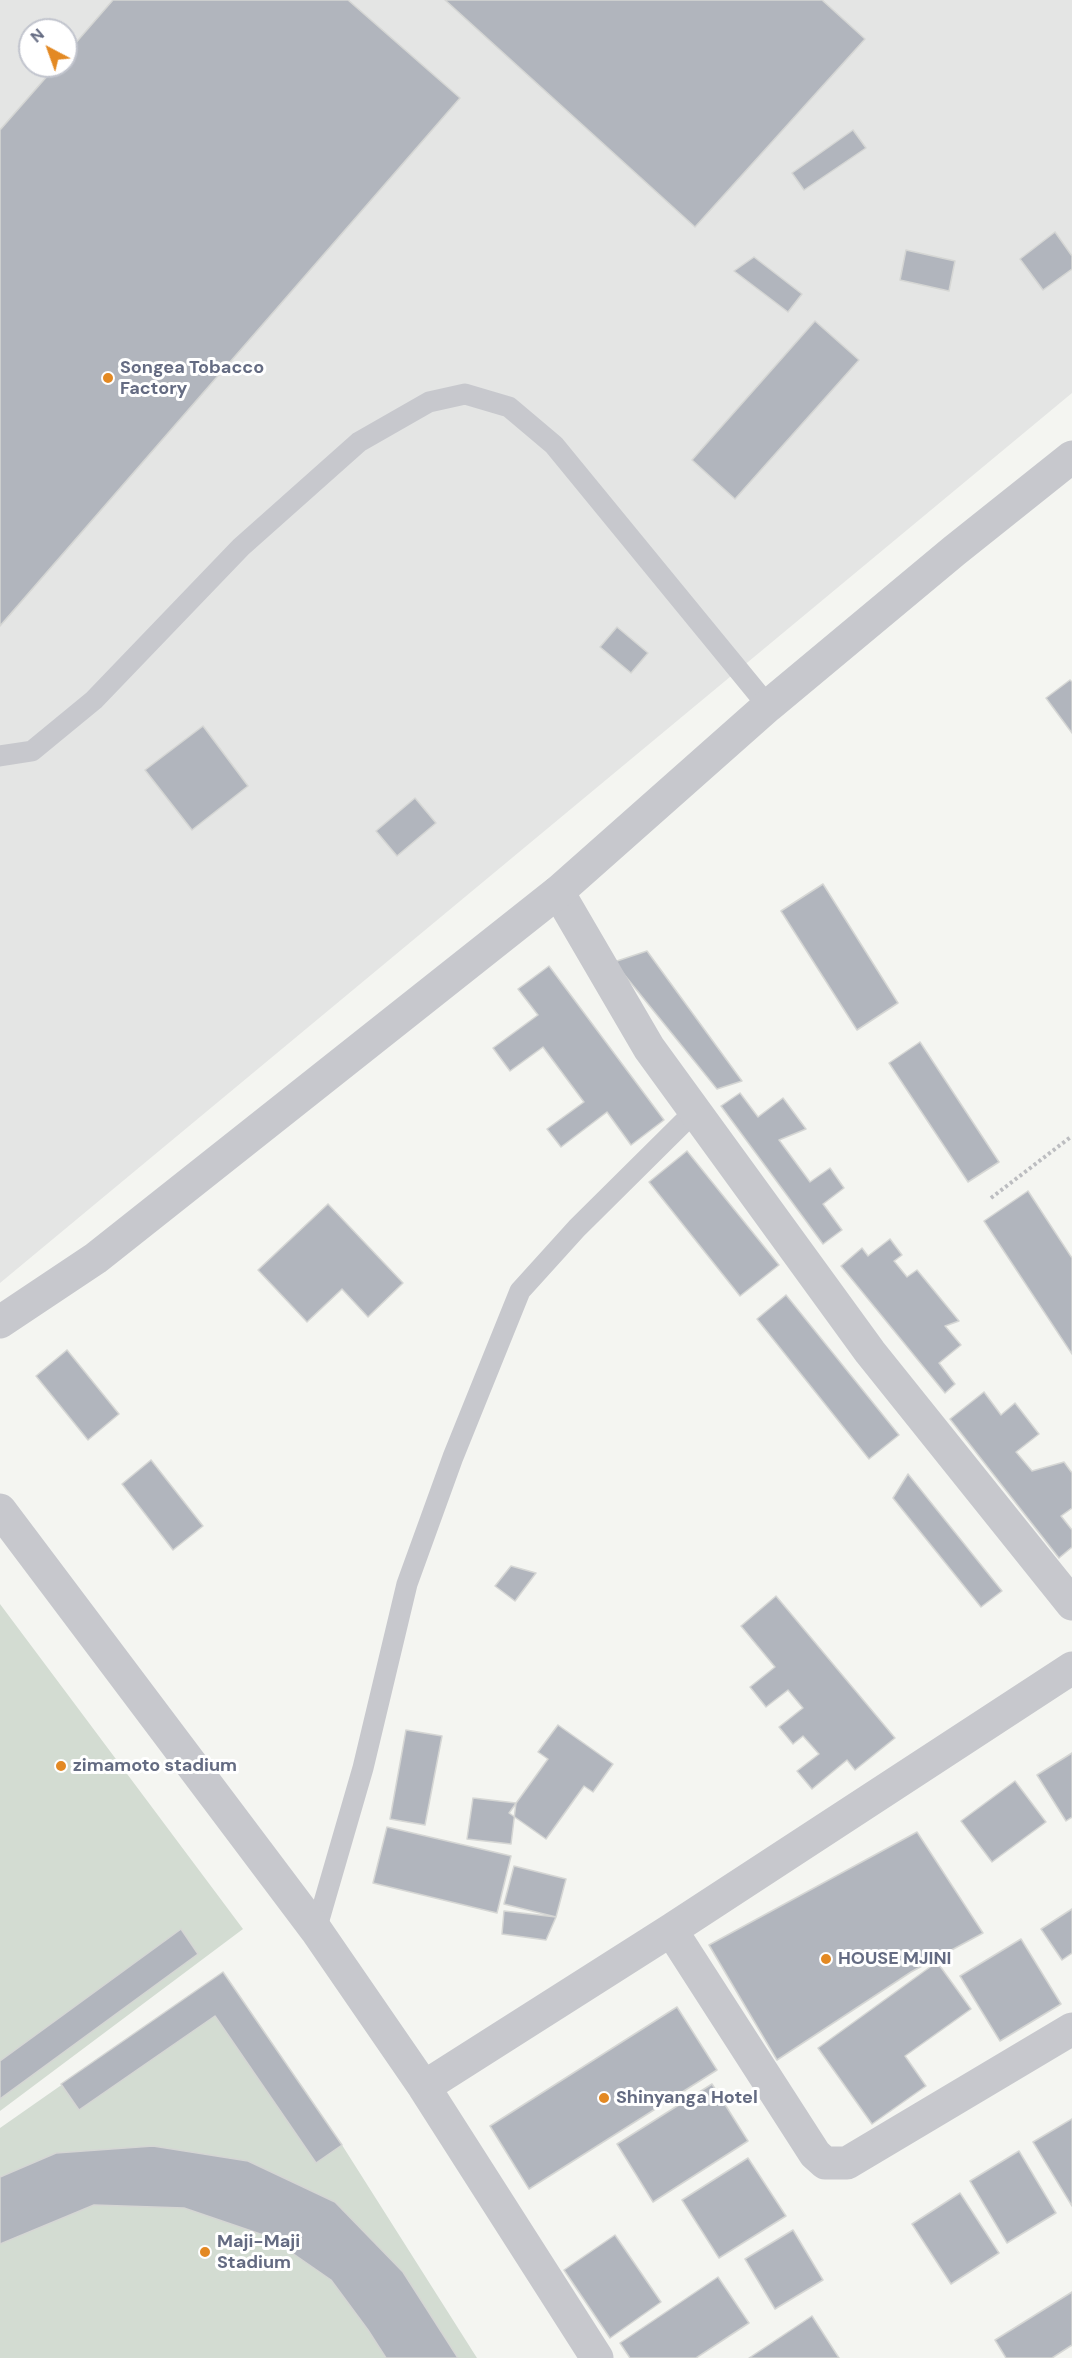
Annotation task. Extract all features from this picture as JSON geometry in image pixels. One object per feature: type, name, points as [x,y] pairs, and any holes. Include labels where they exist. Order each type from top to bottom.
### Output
[{"type":"street","points":[[0,1322],[96,1258],[558,892],[768,705],[1072,457]]},
{"type":"street","points":[[558,892],[649,1048],[870,1352],[1072,1604]]},
{"type":"street","points":[[0,1510],[316,1930],[424,2087],[597,2358]]},
{"type":"street","points":[[424,2087],[671,1930],[1072,1668]]},
{"type":"street","points":[[671,1930],[815,2154],[825,2163],[847,2163],[1072,2029]]},
{"type":"lane","points":[[0,756],[32,751],[94,700],[241,547],[359,442],[429,402],[465,394],[508,407],[554,445],[768,705]]},
{"type":"lane","points":[[316,1930],[363,1768],[407,1584],[453,1457],[520,1291],[577,1228],[695,1111]]},
{"type":"path","points":[[991,1198],[1072,1136]]},
{"type":"shaded area","points":[[0,0],[1072,0],[1072,393],[0,1283]]},
{"type":"shaded area","name":"zimamoto stadium","points":[[0,1604],[243,1929],[0,2111]]},
{"type":"shaded area","name":"Maji-Maji Stadium","points":[[223,1972],[342,2145],[477,2358],[0,2358],[0,2128]]},
{"type":"building","name":"Songea Tobacco Factory","points":[[113,0],[348,0],[460,98],[0,626],[0,130],[46,78],[78,78],[78,40]]},
{"type":"building","points":[[445,0],[822,0],[865,39],[695,227]]},
{"type":"building","points":[[853,130],[866,148],[804,190],[792,173]]},
{"type":"building","points":[[1055,232],[1072,256],[1072,269],[1043,290],[1020,259]]},
{"type":"building","points":[[906,250],[955,261],[949,291],[900,280]]},
{"type":"building","points":[[754,257],[802,294],[788,312],[734,271]]},
{"type":"building","points":[[815,321],[859,360],[735,499],[692,460]]},
{"type":"building","points":[[617,627],[648,653],[631,673],[600,647]]},
{"type":"building","points":[[1070,680],[1072,682],[1072,733],[1046,698]]},
{"type":"building","points":[[203,726],[248,786],[192,830],[145,770]]},
{"type":"building","points":[[415,798],[436,823],[397,856],[376,831]]},
{"type":"building","points":[[823,884],[898,1003],[857,1030],[781,911]]},
{"type":"building","points":[[647,951],[742,1081],[717,1089],[614,962]]},
{"type":"building","points":[[549,966],[664,1120],[631,1145],[607,1112],[561,1147],[547,1129],[584,1102],[543,1047],[510,1071],[493,1048],[538,1015],[518,989]]},
{"type":"building","points":[[920,1042],[999,1162],[968,1182],[889,1063]]},
{"type":"building","points":[[740,1093],[758,1117],[783,1098],[806,1129],[779,1140],[810,1182],[830,1168],[844,1188],[823,1204],[842,1230],[823,1244],[721,1106]]},
{"type":"building","points":[[687,1151],[779,1265],[740,1296],[649,1182]]},
{"type":"building","points":[[1028,1191],[1072,1258],[1072,1354],[984,1221]]},
{"type":"building","points":[[328,1204],[403,1283],[368,1317],[342,1289],[307,1322],[258,1270]]},
{"type":"building","points":[[890,1239],[902,1255],[894,1261],[907,1277],[917,1270],[959,1321],[945,1326],[961,1345],[939,1363],[955,1384],[945,1393],[841,1266],[862,1248],[868,1256]]},
{"type":"building","points":[[786,1295],[899,1435],[869,1459],[757,1319]]},
{"type":"building","points":[[67,1350],[119,1414],[88,1440],[36,1376]]},
{"type":"building","points":[[984,1392],[1001,1415],[1015,1403],[1039,1434],[1016,1452],[1032,1471],[1064,1462],[1072,1473],[1072,1508],[1061,1516],[1072,1530],[1072,1547],[1059,1558],[950,1419]]},
{"type":"building","points":[[151,1460],[203,1526],[173,1550],[122,1484]]},
{"type":"building","points":[[908,1474],[1002,1591],[981,1607],[893,1498]]},
{"type":"building","points":[[511,1566],[536,1573],[515,1601],[495,1586]]},
{"type":"building","points":[[776,1596],[895,1738],[855,1770],[847,1760],[812,1789],[797,1771],[819,1754],[803,1736],[793,1744],[779,1727],[803,1708],[788,1690],[766,1707],[750,1687],[775,1667],[741,1626]]},
{"type":"building","points":[[558,1725],[613,1764],[593,1792],[584,1786],[546,1839],[509,1813],[548,1759],[538,1752]]},
{"type":"building","points":[[406,1730],[442,1736],[425,1825],[390,1819]]},
{"type":"building","points":[[1072,1753],[1072,1817],[1066,1821],[1037,1775]]},
{"type":"building","points":[[1015,1781],[1046,1822],[992,1862],[961,1821]]},
{"type":"building","points":[[473,1798],[516,1803],[511,1844],[467,1839]]},
{"type":"building","points":[[387,1827],[511,1856],[497,1913],[373,1883]]},
{"type":"building","name":"HOUSE MJINI","points":[[917,1832],[983,1933],[911,1972],[777,2060],[709,1945]]},
{"type":"building","points":[[514,1866],[566,1879],[556,1917],[504,1904]]},
{"type":"building","points":[[1072,1909],[1072,1953],[1062,1960],[1041,1929]]},
{"type":"building","points":[[504,1911],[556,1917],[546,1940],[502,1934]]},
{"type":"building","points":[[181,1929],[198,1954],[0,2099],[0,2061]]},
{"type":"building","points":[[1021,1939],[1061,2004],[1000,2041],[960,1976]]},
{"type":"building","points":[[937,1962],[971,2009],[905,2056],[926,2086],[872,2124],[818,2048]]},
{"type":"building","points":[[223,1972],[342,2145],[316,2163],[215,2016],[79,2110],[61,2084]]},
{"type":"building","name":"Shinyanga Hotel","points":[[677,2007],[717,2070],[529,2189],[490,2126]]},
{"type":"building","points":[[712,2084],[748,2141],[653,2202],[617,2144]]},
{"type":"building","points":[[1072,2119],[1072,2206],[1033,2142]]},
{"type":"building","points":[[153,2146],[248,2161],[335,2202],[403,2272],[458,2358],[386,2358],[331,2280],[269,2237],[184,2208],[94,2205],[0,2244],[0,2177],[56,2153]]},
{"type":"building","points":[[1019,2151],[1056,2213],[1007,2243],[970,2181]]},
{"type":"building","points":[[748,2158],[786,2216],[719,2258],[682,2200]]},
{"type":"building","points":[[960,2193],[999,2253],[951,2284],[912,2224]]},
{"type":"building","points":[[793,2230],[823,2280],[775,2309],[745,2259]]},
{"type":"building","points":[[615,2235],[661,2302],[610,2338],[564,2270]]},
{"type":"building","points":[[718,2277],[749,2323],[696,2358],[630,2358],[620,2343]]},
{"type":"building","points":[[1072,2292],[1072,2345],[1052,2358],[1006,2358],[995,2340]]},
{"type":"building","points":[[812,2316],[839,2358],[749,2358]]},
{"type":"place","name":"Songea Tobacco Factory","points":[[108,378]]},
{"type":"place","name":"zimamoto stadium","points":[[61,1766]]},
{"type":"place","name":"HOUSE MJINI","points":[[826,1959]]},
{"type":"place","name":"Shinyanga Hotel","points":[[604,2098]]},
{"type":"place","name":"Maji-Maji Stadium","points":[[205,2252]]}]
